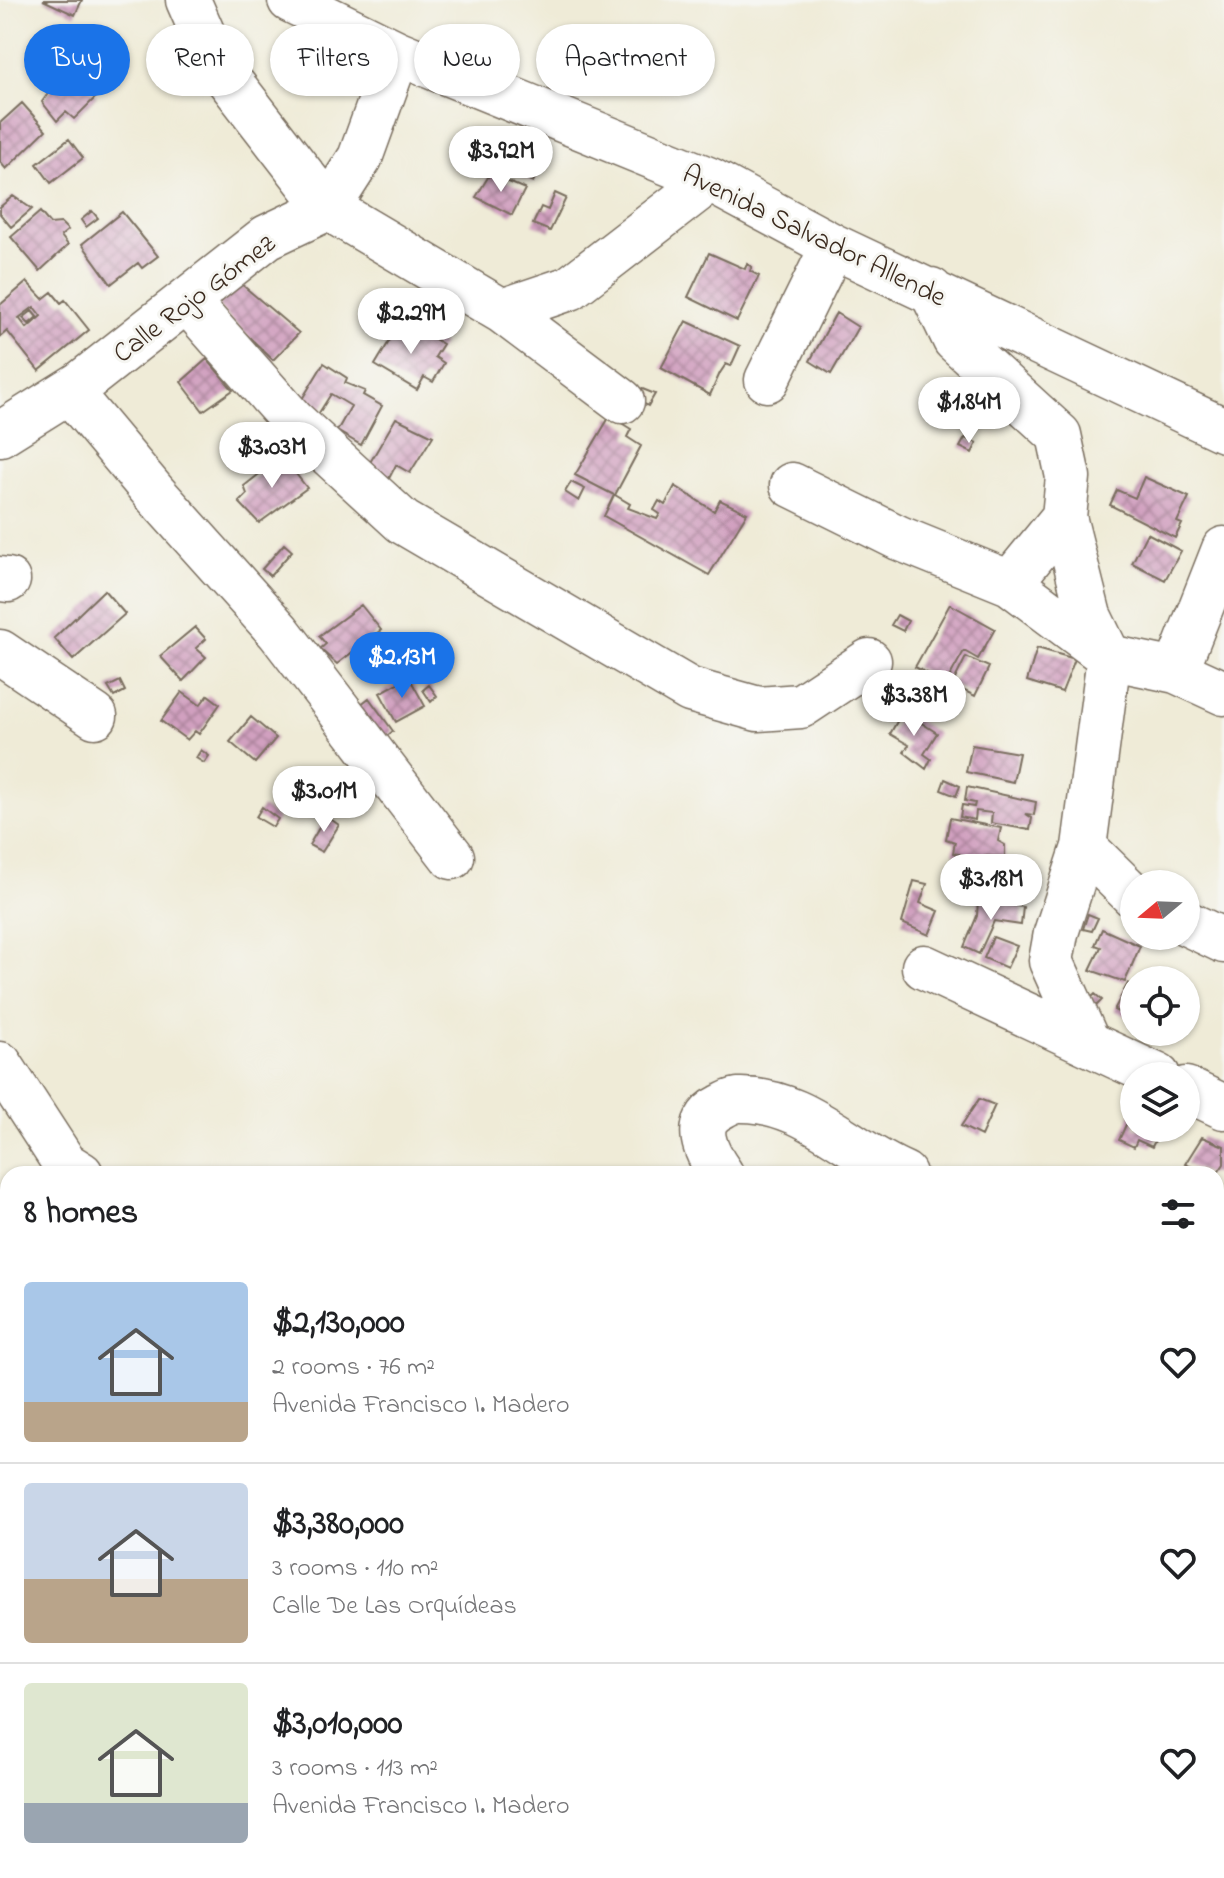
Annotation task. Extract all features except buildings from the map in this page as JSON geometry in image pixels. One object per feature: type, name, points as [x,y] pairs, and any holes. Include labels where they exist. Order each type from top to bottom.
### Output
[{"type":"street","points":[[188,0],[215,62],[328,208],[502,311],[622,401]]},
{"type":"street","name":"Avenida Salvador Allende","points":[[290,0],[339,24]]},
{"type":"street","name":"Avenida Salvador Allende","points":[[398,53],[710,180],[833,246],[1224,430]]},
{"type":"street","points":[[328,208],[360,158],[382,96]]},
{"type":"street","points":[[502,311],[570,288],[710,180]]},
{"type":"street","name":"Calle Rojo Gómez","points":[[3,427],[69,391],[267,237],[328,208]]},
{"type":"street","points":[[767,380],[833,246]]},
{"type":"street","points":[[931,290],[955,340],[1059,435],[1068,477],[1064,517],[1089,616],[1109,657],[1084,847],[1056,933],[1051,961],[1088,1043]]},
{"type":"street","points":[[187,301],[293,421],[403,522],[690,690],[758,709],[801,706],[869,661]]},
{"type":"street","points":[[69,391],[156,495],[279,632],[452,857]]},
{"type":"street","points":[[792,485],[899,538],[1010,583],[1109,657],[1176,671],[1224,693]]},
{"type":"street","points":[[1010,583],[1064,517]]},
{"type":"street","points":[[1176,671],[1224,549]]},
{"type":"street","points":[[0,652],[95,716]]},
{"type":"street","points":[[1084,847],[1120,882]]},
{"type":"street","points":[[1200,930],[1224,941]]},
{"type":"street","points":[[924,967],[1128,1062]]},
{"type":"street","points":[[0,1064],[65,1166]]},
{"type":"street","points":[[1200,1096],[1224,1107]]},
{"type":"street","points":[[716,1166],[703,1143],[703,1124],[715,1110],[734,1100],[762,1102],[809,1116],[891,1166]]}]
